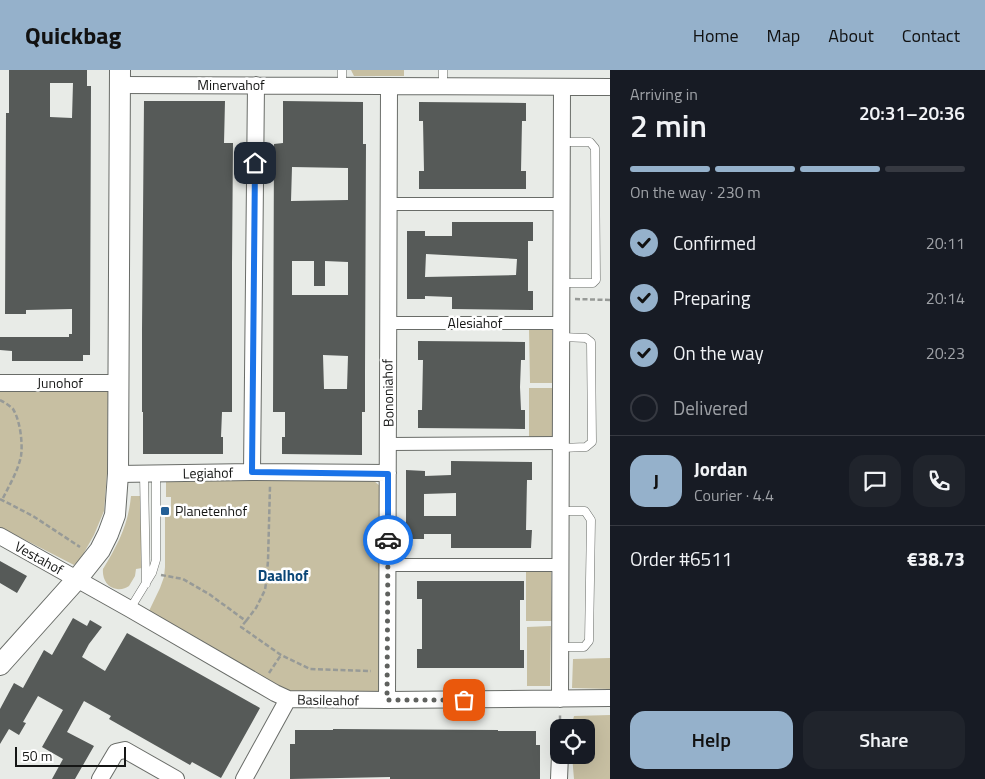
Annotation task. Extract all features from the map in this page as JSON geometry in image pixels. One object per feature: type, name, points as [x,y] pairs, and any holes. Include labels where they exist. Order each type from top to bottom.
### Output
[{"type":"street","name":"Minervahof","points":[[120,77],[256,85],[342,78],[389,86],[443,78],[562,88],[610,87]]},
{"type":"street","points":[[0,665],[78,579],[108,534],[115,514],[118,474],[120,77]]},
{"type":"street","points":[[252,472],[256,85]]},
{"type":"street","name":"Bononiahof","points":[[387,700],[389,86]]},
{"type":"street","points":[[560,699],[562,88]]},
{"type":"street","points":[[389,204],[562,204]]},
{"type":"street","name":"Alesiahof","points":[[388,323],[561,330]]},
{"type":"street","name":"Junohof","points":[[0,384],[119,382]]},
{"type":"street","points":[[389,444],[561,446]]},
{"type":"street","name":"Legiahof","points":[[118,474],[252,472],[388,474]]},
{"type":"street","name":"Vestahof","points":[[0,536],[78,579]]},
{"type":"street","points":[[388,565],[561,565]]},
{"type":"street","name":"Basileahof","points":[[78,579],[288,699],[610,698]]},
{"type":"street","points":[[244,779],[288,699]]},
{"type":"street","points":[[100,779],[116,752],[125,750],[176,779]]},
{"type":"street","points":[[559,779],[560,764]]},
{"type":"lane","points":[[562,142],[590,142],[595,148],[596,280],[593,283],[562,291]]},
{"type":"lane","points":[[561,330],[586,338],[591,342],[592,442],[586,447],[561,446]]},
{"type":"lane","points":[[130,609],[152,573],[156,560],[150,474]]},
{"type":"lane","points":[[146,584],[150,474]]},
{"type":"lane","points":[[560,647],[584,647],[589,641],[591,520],[585,510],[561,511]]},
{"type":"path","points":[[562,291],[610,300]]},
{"type":"path","points":[[0,400],[12,408],[19,427],[22,444],[20,458],[12,480],[1,499],[34,516],[95,556]]},
{"type":"path","points":[[271,472],[268,561],[265,590],[256,608],[241,627],[281,655],[310,669],[388,671]]},
{"type":"path","points":[[152,573],[183,579],[209,594],[246,621]]},
{"type":"path","points":[[261,685],[281,655]]},
{"type":"shaded area","points":[[351,70],[404,70],[404,76],[354,76]]},
{"type":"shaded area","points":[[529,329],[552,329],[552,383],[530,383]]},
{"type":"shaded area","points":[[108,388],[107,474],[104,511],[94,535],[81,558],[74,565],[0,527],[0,390]]},
{"type":"shaded area","points":[[529,388],[552,388],[552,441],[529,443]]},
{"type":"shaded area","points":[[166,479],[374,481],[380,486],[384,695],[298,693],[285,690],[149,611],[164,577],[165,510],[171,510],[171,497],[166,497]]},
{"type":"shaded area","points":[[131,496],[140,496],[142,568],[136,569],[135,576],[129,586],[119,589],[110,587],[106,582],[103,576],[103,569],[122,534],[130,507]]},
{"type":"shaded area","points":[[551,567],[552,621],[526,621],[526,568]]},
{"type":"shaded area","points":[[551,626],[550,686],[527,686],[527,627]]},
{"type":"shaded area","points":[[610,658],[610,689],[572,688],[573,659]]},
{"type":"shaded area","points":[[610,715],[610,779],[574,779],[573,764],[595,764],[595,719],[573,719],[574,716]]},
{"type":"building","points":[[9,70],[87,70],[87,86],[91,86],[90,355],[83,355],[83,361],[12,361],[12,351],[0,350],[0,337],[69,337],[69,334],[72,334],[72,309],[26,310],[26,314],[5,314],[6,113],[9,113]],"holes":[[[50,83],[73,83],[72,118],[50,117]]]},
{"type":"building","points":[[144,101],[225,101],[224,143],[233,143],[232,412],[222,412],[221,437],[223,437],[223,454],[143,454]]},
{"type":"building","points":[[283,101],[363,102],[363,144],[366,144],[365,412],[362,412],[362,455],[282,454],[282,437],[285,437],[285,412],[273,412],[274,144],[283,143]],"holes":[[[292,167],[348,168],[348,200],[291,201]],[[292,261],[314,261],[314,286],[325,286],[325,261],[348,262],[348,295],[292,295]],[[323,355],[348,356],[347,389],[324,389]]]},
{"type":"building","points":[[419,102],[526,103],[526,121],[522,121],[521,171],[526,171],[526,189],[419,189],[419,171],[424,171],[423,121],[419,121]]},
{"type":"building","points":[[452,222],[533,222],[533,241],[528,241],[528,291],[533,291],[533,310],[452,309],[452,297],[425,296],[425,299],[407,299],[407,231],[425,231],[425,236],[452,236]],"holes":[[[426,254],[517,259],[516,275],[425,277]]]},
{"type":"building","points":[[418,341],[525,342],[525,360],[521,360],[520,387],[521,410],[525,410],[525,429],[418,428],[418,410],[422,410],[423,360],[418,360]]},
{"type":"building","points":[[451,461],[532,462],[532,480],[527,480],[526,530],[532,530],[531,548],[451,548],[451,534],[424,534],[424,539],[406,539],[406,470],[425,471],[425,476],[451,475]],"holes":[[[456,493],[456,516],[424,516],[424,494]]]},
{"type":"building","points":[[0,561],[27,576],[17,593],[0,583]]},
{"type":"building","points":[[417,581],[524,581],[524,600],[520,600],[520,650],[524,650],[524,668],[417,668],[417,649],[422,649],[422,599],[417,599]]},
{"type":"building","points":[[73,618],[87,626],[90,620],[102,627],[82,657],[105,671],[127,633],[260,708],[221,778],[192,762],[190,765],[109,719],[111,716],[84,701],[67,732],[94,746],[75,779],[52,779],[63,759],[42,747],[63,710],[38,696],[23,722],[26,723],[19,735],[9,729],[0,744],[0,709],[14,683],[23,688],[44,650],[52,655]]},
{"type":"building","points":[[295,730],[536,731],[536,745],[540,745],[540,779],[390,779],[390,777],[290,779],[290,744],[295,744]]},
{"type":"way so far","points":[[388,540],[387,700],[464,700]]},
{"type":"place","name":"Planetenhof","points":[[165,511]]},
{"type":"district","name":"Daalhof","points":[[283,576]]},
{"type":"route","points":[[255,163],[252,472],[388,474],[388,540]]}]
